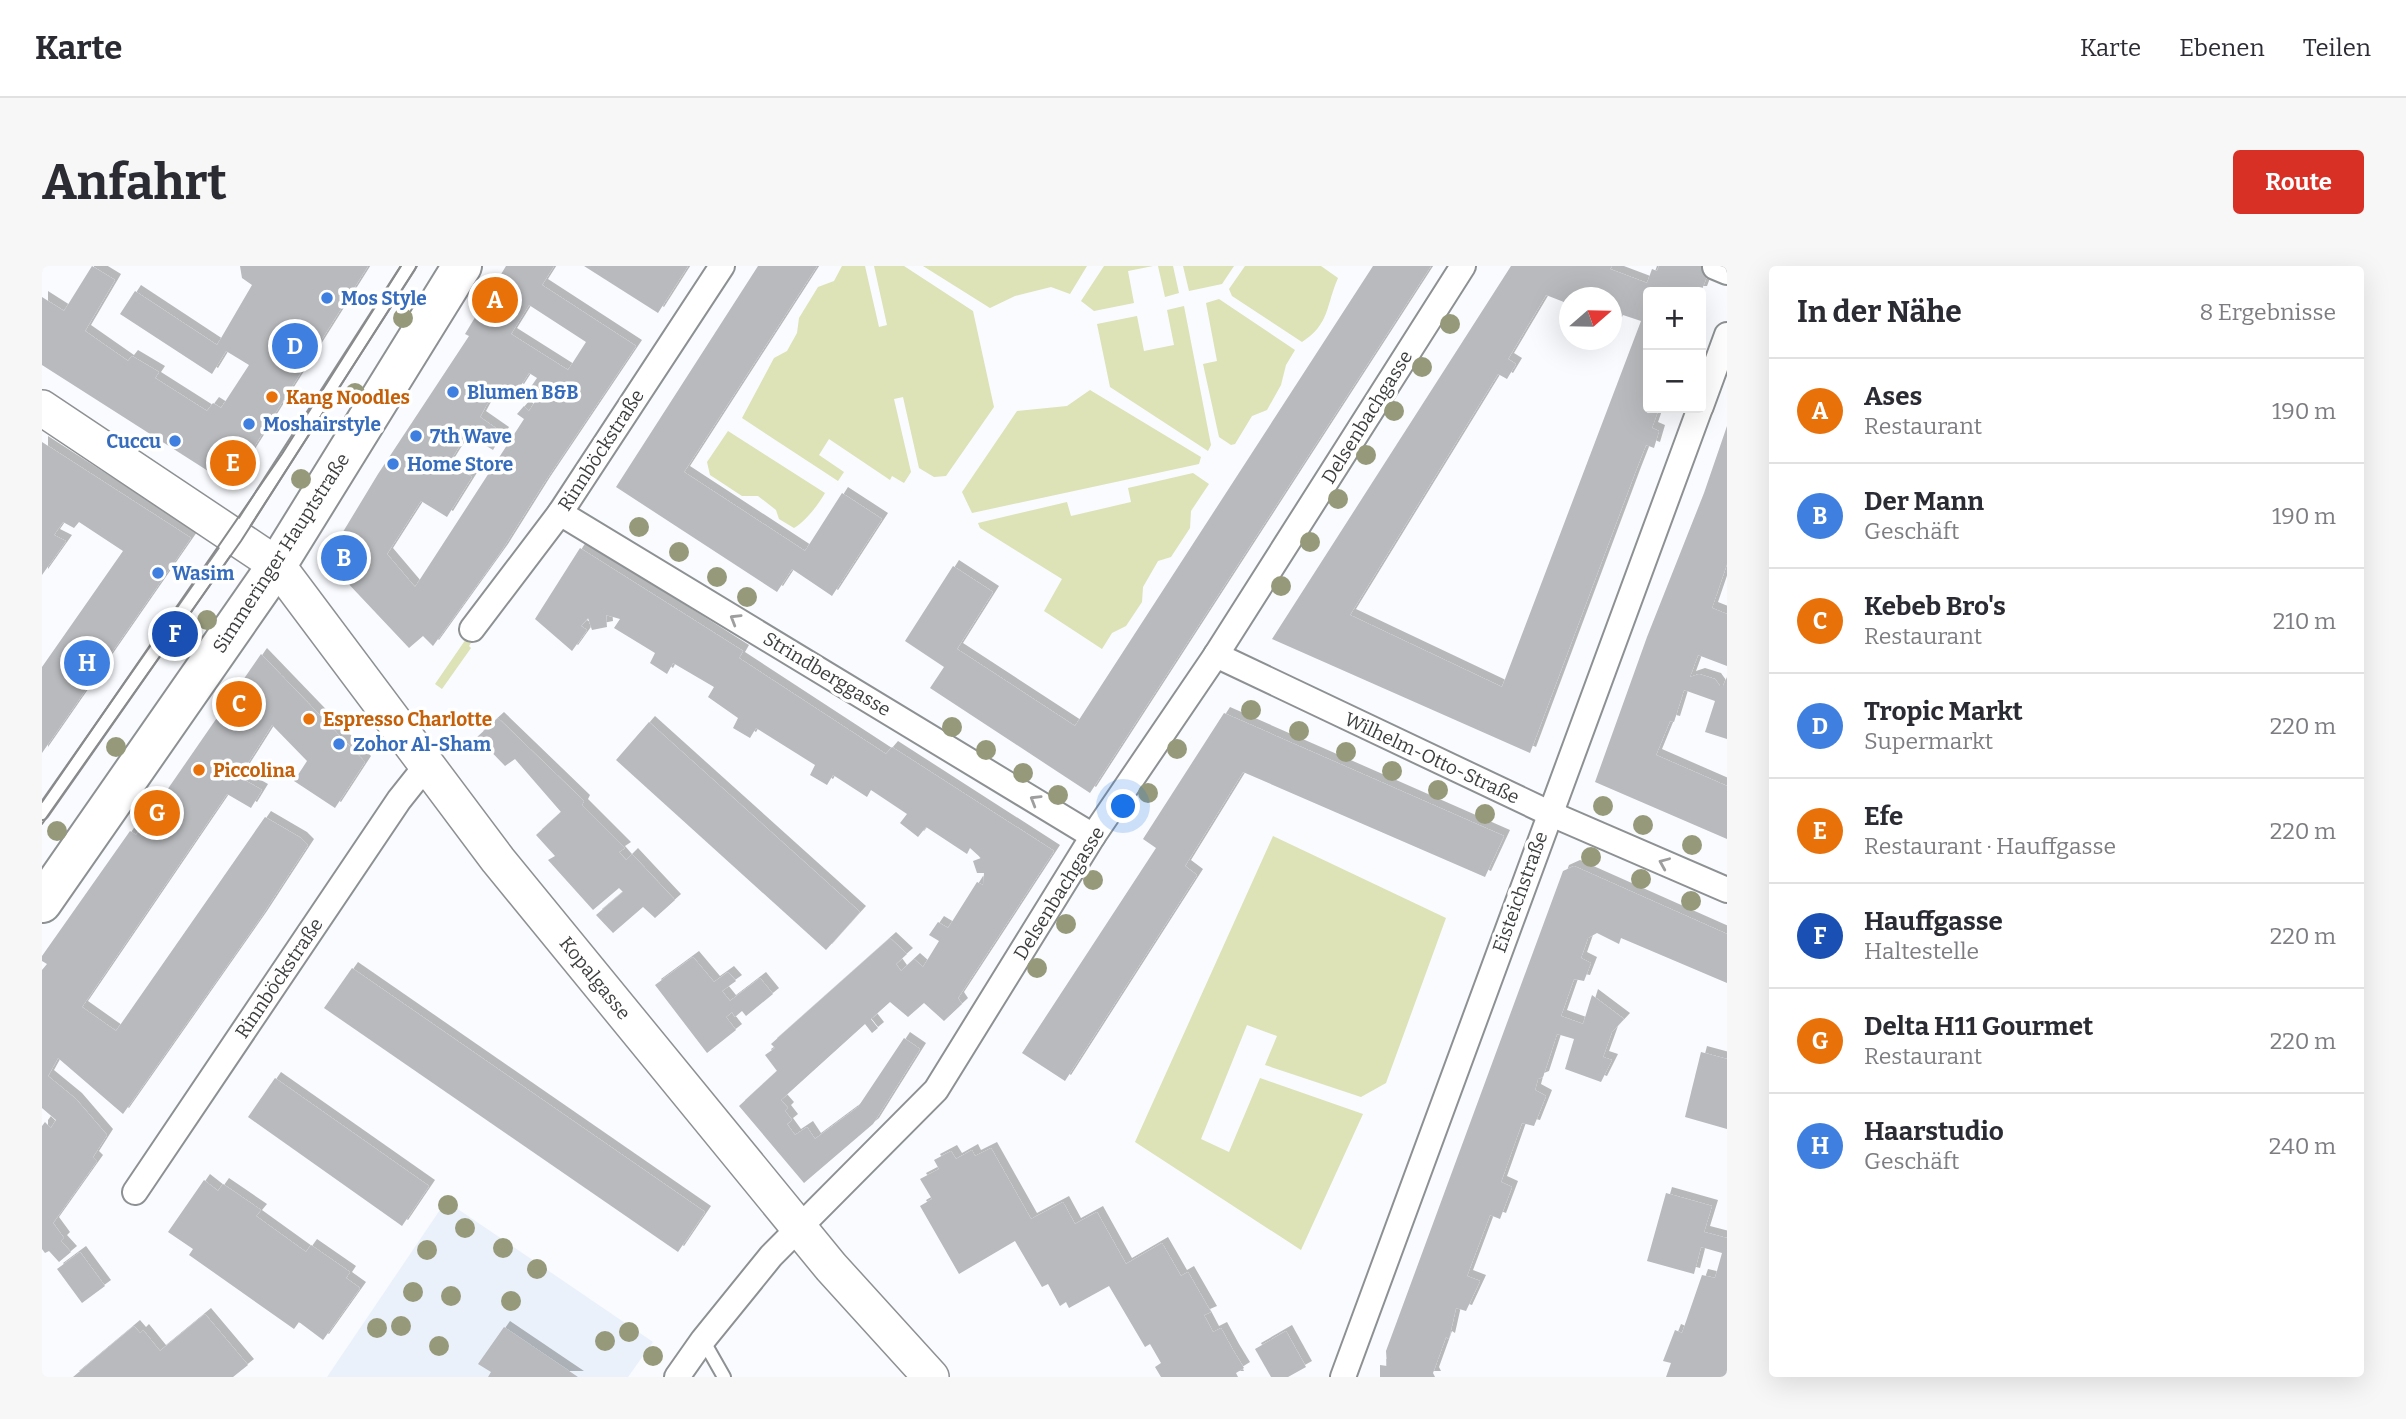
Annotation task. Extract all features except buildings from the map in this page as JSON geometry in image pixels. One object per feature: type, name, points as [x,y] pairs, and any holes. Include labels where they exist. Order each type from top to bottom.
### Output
[{"type":"main road","name":"Simmeringer Hauptstraße","points":[[42,903],[277,565],[462,266]]},
{"type":"street","name":"Rinnböckstraße","points":[[472,629],[560,513],[722,266]]},
{"type":"street","name":"Delsenbachgasse","points":[[677,1377],[703,1340],[771,1256],[936,1090],[1093,836],[1216,655],[1463,266]]},
{"type":"street","name":"Eisteichstraße","points":[[1706,391],[1727,335]]},
{"type":"street","name":"Kopalgasse","points":[[42,408],[277,565],[498,860],[831,1267],[931,1377]]},
{"type":"street","name":"Eisteichstraße","points":[[1343,1377],[1698,413]]},
{"type":"street","name":"Strindberggasse","points":[[560,513],[1093,836]]},
{"type":"street","name":"Wilhelm-Otto-Straße","points":[[1216,655],[1549,813],[1727,890]]},
{"type":"street","name":"Rinnböckstraße","points":[[135,1192],[398,800],[426,766]]},
{"type":"lane","points":[[42,813],[235,537],[409,266]]},
{"type":"lane","points":[[703,1340],[724,1377]]},
{"type":"shaded area","points":[[446,1201],[653,1342],[628,1377],[327,1377]]},
{"type":"green space","points":[[842,266],[865,266],[879,327],[887,325],[874,266],[904,266],[973,311],[994,407],[946,476],[934,477],[919,468],[903,397],[894,399],[911,472],[904,483],[892,476],[890,480],[829,439],[819,455],[844,472],[838,481],[742,418],[774,358],[787,351],[797,333],[799,318],[818,287],[834,281]]},
{"type":"green space","points":[[923,266],[1087,266],[1070,294],[1051,287],[1015,296],[990,308]]},
{"type":"green space","points":[[1104,266],[1153,266],[1128,271],[1134,303],[1094,311],[1081,301]]},
{"type":"green space","points":[[1158,266],[1173,266],[1179,293],[1165,297]]},
{"type":"green space","points":[[1183,266],[1234,266],[1222,284],[1189,291]]},
{"type":"green space","points":[[1245,266],[1321,266],[1338,278],[1318,328],[1302,342],[1232,296],[1229,289]]},
{"type":"green space","points":[[1219,299],[1295,350],[1286,365],[1281,385],[1267,410],[1252,416],[1235,444],[1231,445],[1219,437],[1203,364],[1217,361],[1206,303]]},
{"type":"green space","points":[[1184,306],[1211,445],[1208,451],[1110,387],[1097,324],[1137,316],[1144,351],[1174,345],[1167,310]]},
{"type":"green space","points":[[1090,390],[1201,457],[1199,464],[972,513],[962,492],[1017,411],[1067,406]]},
{"type":"green space","points":[[728,431],[825,493],[798,526],[794,528],[779,519],[776,510],[758,496],[742,496],[710,475],[707,462]]},
{"type":"green space","points":[[1193,473],[1209,484],[1191,511],[1190,528],[1171,557],[1158,561],[1143,587],[1142,602],[1126,626],[1112,633],[1102,649],[1044,611],[1062,579],[980,528],[978,523],[1067,502],[1071,516],[1131,502],[1128,488]]},
{"type":"green space","points":[[466,639],[471,643],[471,648],[442,689],[435,684]]},
{"type":"green space","points":[[1273,836],[1446,918],[1386,1083],[1361,1097],[1265,1065],[1277,1036],[1247,1025],[1201,1139],[1229,1152],[1260,1078],[1363,1114],[1301,1250],[1135,1142]]},
{"type":"tram line","points":[[42,802],[282,454],[401,266]]},
{"type":"tram line","points":[[42,824],[241,541],[417,266]]},
{"type":"place","name":"Mos Style","points":[[327,298]]},
{"type":"place","name":"Ases","points":[[495,300]]},
{"type":"place","name":"Tropic Markt","points":[[295,346]]},
{"type":"place","name":"Blumen B&B","points":[[453,392]]},
{"type":"place","name":"Kang Noodles","points":[[272,397]]},
{"type":"place","name":"Moshairstyle","points":[[249,424]]},
{"type":"place","name":"7th Wave","points":[[416,436]]},
{"type":"place","name":"Cuccu","points":[[175,441]]},
{"type":"place","name":"Efe","points":[[233,463]]},
{"type":"place","name":"Home Store","points":[[393,464]]},
{"type":"place","name":"Der Mann","points":[[344,558]]},
{"type":"place","name":"Wasim","points":[[158,573]]},
{"type":"place","name":"Hauffgasse","points":[[175,634]]},
{"type":"place","name":"Haarstudio","points":[[87,663]]},
{"type":"place","name":"Kebeb Bro's","points":[[239,704]]},
{"type":"place","name":"Espresso Charlotte","points":[[309,719]]},
{"type":"place","name":"Zohor Al-Sham","points":[[339,744]]},
{"type":"place","name":"Piccolina","points":[[199,770]]},
{"type":"place","name":"Delta H11 Gourmet","points":[[157,813]]}]
